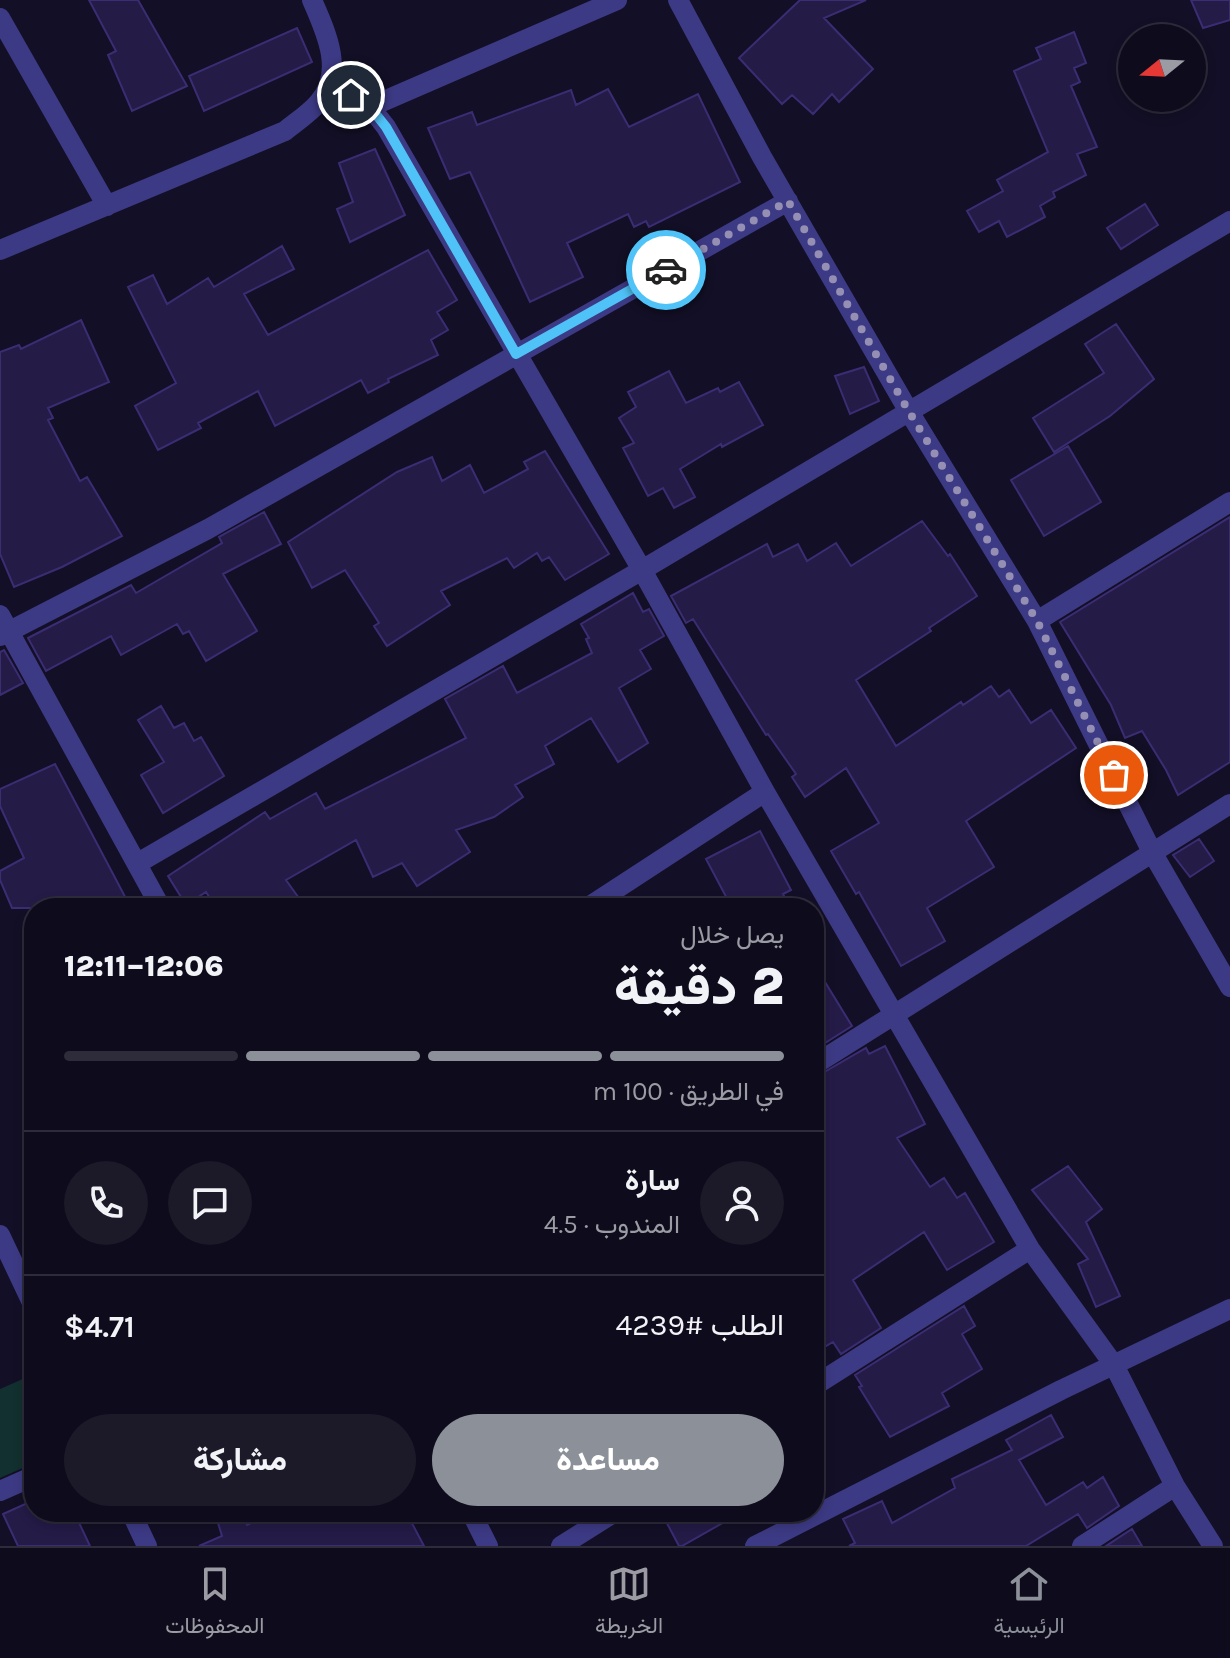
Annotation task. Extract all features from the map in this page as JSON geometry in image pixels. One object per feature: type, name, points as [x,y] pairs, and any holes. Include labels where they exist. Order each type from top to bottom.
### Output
[{"type":"street","points":[[0,250],[285,131],[319,102],[331,82],[332,60],[325,30],[312,0]]},
{"type":"street","points":[[370,107],[617,0]]},
{"type":"street","points":[[678,0],[788,201],[908,410],[1037,621],[1152,852],[1230,987]]},
{"type":"street","points":[[0,18],[107,206]]},
{"type":"street","points":[[331,82],[370,107],[386,127],[642,570],[894,1016],[1030,1249],[1114,1365],[1175,1486],[1213,1546]]},
{"type":"street","points":[[156,898],[3,628],[208,529],[788,201]]},
{"type":"street","points":[[138,863],[642,570],[1230,221]]},
{"type":"street","points":[[1037,621],[1230,502]]},
{"type":"street","points":[[602,898],[765,792]]},
{"type":"street","points":[[824,1059],[1230,804]]},
{"type":"street","points":[[0,1235],[24,1286]]},
{"type":"street","points":[[824,1380],[1030,1249]]},
{"type":"street","points":[[824,1511],[1230,1309]]},
{"type":"street","points":[[0,1491],[24,1480]]},
{"type":"street","points":[[1082,1546],[1175,1486]]},
{"type":"street","points":[[136,1522],[147,1546]]},
{"type":"street","points":[[476,1522],[488,1546]]},
{"type":"street","points":[[561,1546],[599,1522]]},
{"type":"street","points":[[755,1546],[803,1522]]},
{"type":"green space","points":[[24,1378],[24,1467],[0,1478],[0,1389]]},
{"type":"building","points":[[89,0],[138,0],[187,86],[132,111],[108,55],[116,51]]},
{"type":"building","points":[[800,0],[866,0],[824,18],[873,69],[839,102],[832,94],[813,114],[792,95],[782,104],[739,58]]},
{"type":"building","points":[[1191,0],[1230,0],[1230,20],[1206,27],[1206,24],[1201,24]]},
{"type":"building","points":[[297,28],[312,62],[204,111],[189,76]]},
{"type":"building","points":[[1074,32],[1086,63],[1074,68],[1080,82],[1071,86],[1097,147],[1077,154],[1086,175],[1053,192],[1055,197],[1040,206],[1045,217],[1007,237],[999,221],[979,232],[967,211],[1003,191],[997,180],[1048,152],[1014,71],[1041,59],[1036,48]]},
{"type":"building","points":[[608,89],[629,127],[698,94],[740,182],[649,227],[646,221],[634,227],[628,214],[567,243],[583,277],[530,302],[470,172],[450,179],[428,128],[472,112],[477,125],[571,90],[576,105]]},
{"type":"building","points":[[375,149],[405,215],[350,242],[337,209],[353,202],[339,163]]},
{"type":"building","points":[[1145,204],[1158,225],[1121,249],[1107,228]]},
{"type":"building","points":[[282,246],[294,269],[244,294],[268,335],[428,250],[457,300],[437,312],[448,330],[431,340],[438,355],[388,379],[389,382],[368,393],[361,380],[275,426],[258,391],[198,423],[201,428],[158,450],[135,406],[176,383],[128,287],[153,275],[167,304],[208,278],[214,287]]},
{"type":"building","points":[[81,320],[109,382],[48,408],[53,418],[48,420],[80,481],[87,477],[122,536],[62,567],[14,587],[0,554],[0,352],[19,345],[21,349]]},
{"type":"building","points":[[1116,324],[1154,379],[1110,416],[1054,452],[1033,418],[1104,373],[1085,344]]},
{"type":"building","points":[[864,367],[879,401],[850,414],[835,376]]},
{"type":"building","points":[[669,371],[686,403],[739,382],[763,425],[722,447],[721,444],[680,469],[695,497],[674,508],[663,488],[648,496],[623,448],[634,443],[619,418],[636,407],[628,392]]},
{"type":"building","points":[[1068,446],[1101,502],[1044,536],[1011,480]]},
{"type":"building","points":[[545,451],[609,554],[565,580],[549,557],[542,561],[537,553],[514,568],[507,558],[441,591],[450,605],[387,646],[374,626],[379,623],[345,570],[312,588],[288,542],[397,472],[432,457],[442,481],[470,465],[484,493],[528,469],[524,462]]},
{"type":"building","points":[[264,512],[281,544],[223,574],[257,631],[206,661],[189,631],[183,634],[177,624],[121,655],[111,636],[46,671],[28,638],[131,585],[136,593],[222,543],[219,537]]},
{"type":"building","points":[[1230,517],[1230,762],[1178,795],[1142,731],[1125,738],[1111,705],[1060,622]]},
{"type":"building","points":[[922,521],[948,556],[950,554],[977,596],[929,628],[931,631],[856,680],[896,746],[961,702],[963,705],[991,686],[999,697],[1009,690],[1031,723],[1051,710],[1076,748],[966,821],[994,867],[927,908],[945,941],[901,966],[859,892],[856,894],[831,851],[879,823],[846,768],[805,797],[792,777],[796,774],[766,735],[693,619],[686,623],[671,596],[767,544],[773,557],[798,544],[807,561],[836,543],[851,566]]},
{"type":"building","points":[[633,593],[643,612],[649,609],[664,636],[640,650],[651,669],[619,688],[648,743],[618,762],[591,718],[545,746],[554,764],[515,785],[523,797],[494,817],[456,830],[470,852],[417,886],[402,863],[373,877],[356,840],[286,880],[299,898],[210,898],[206,892],[197,898],[182,898],[168,876],[265,812],[270,819],[316,793],[325,809],[466,738],[445,699],[503,666],[517,693],[592,653],[586,639],[589,638],[581,624]]},
{"type":"building","points":[[4,650],[23,683],[0,695],[0,652]]},
{"type":"building","points":[[161,706],[174,728],[184,723],[194,741],[201,737],[224,776],[163,813],[141,775],[164,762],[138,720]]},
{"type":"building","points":[[55,764],[126,898],[24,898],[24,908],[12,908],[0,880],[0,871],[24,858],[0,806],[0,789]]},
{"type":"building","points":[[760,831],[791,890],[783,894],[785,898],[727,898],[706,859]]},
{"type":"building","points":[[1199,839],[1214,861],[1190,877],[1173,855]]},
{"type":"building","points":[[824,980],[852,1026],[824,1044]]},
{"type":"building","points":[[885,1046],[925,1124],[897,1138],[930,1187],[944,1178],[957,1198],[965,1193],[994,1242],[947,1270],[924,1232],[853,1280],[881,1328],[841,1354],[833,1342],[824,1347],[824,1072],[866,1048],[869,1054]]},
{"type":"building","points":[[1068,1166],[1102,1209],[1086,1222],[1120,1296],[1096,1307],[1078,1264],[1088,1259],[1032,1190]]},
{"type":"building","points":[[964,1306],[975,1326],[962,1334],[982,1369],[942,1393],[949,1406],[890,1437],[859,1387],[862,1386],[855,1375]]},
{"type":"building","points":[[1051,1415],[1063,1437],[1019,1460],[1046,1505],[1083,1482],[1087,1488],[1103,1477],[1119,1506],[1087,1528],[1078,1514],[1026,1546],[849,1546],[855,1543],[843,1519],[882,1501],[892,1523],[955,1488],[952,1479],[1012,1450],[1006,1440]]},
{"type":"building","points":[[24,1505],[24,1522],[79,1522],[90,1546],[18,1546],[3,1514]]},
{"type":"building","points":[[246,1522],[247,1525],[254,1522],[411,1522],[424,1546],[199,1546],[222,1536],[218,1523]]},
{"type":"building","points":[[666,1522],[724,1522],[682,1546],[679,1546]]},
{"type":"building","points":[[1132,1529],[1142,1546],[1106,1546]]},
{"type":"way so far","points":[[666,270],[788,201],[908,410],[1037,621],[1114,775]]},
{"type":"route","points":[[351,95],[370,107],[386,127],[516,354],[666,270]]}]
